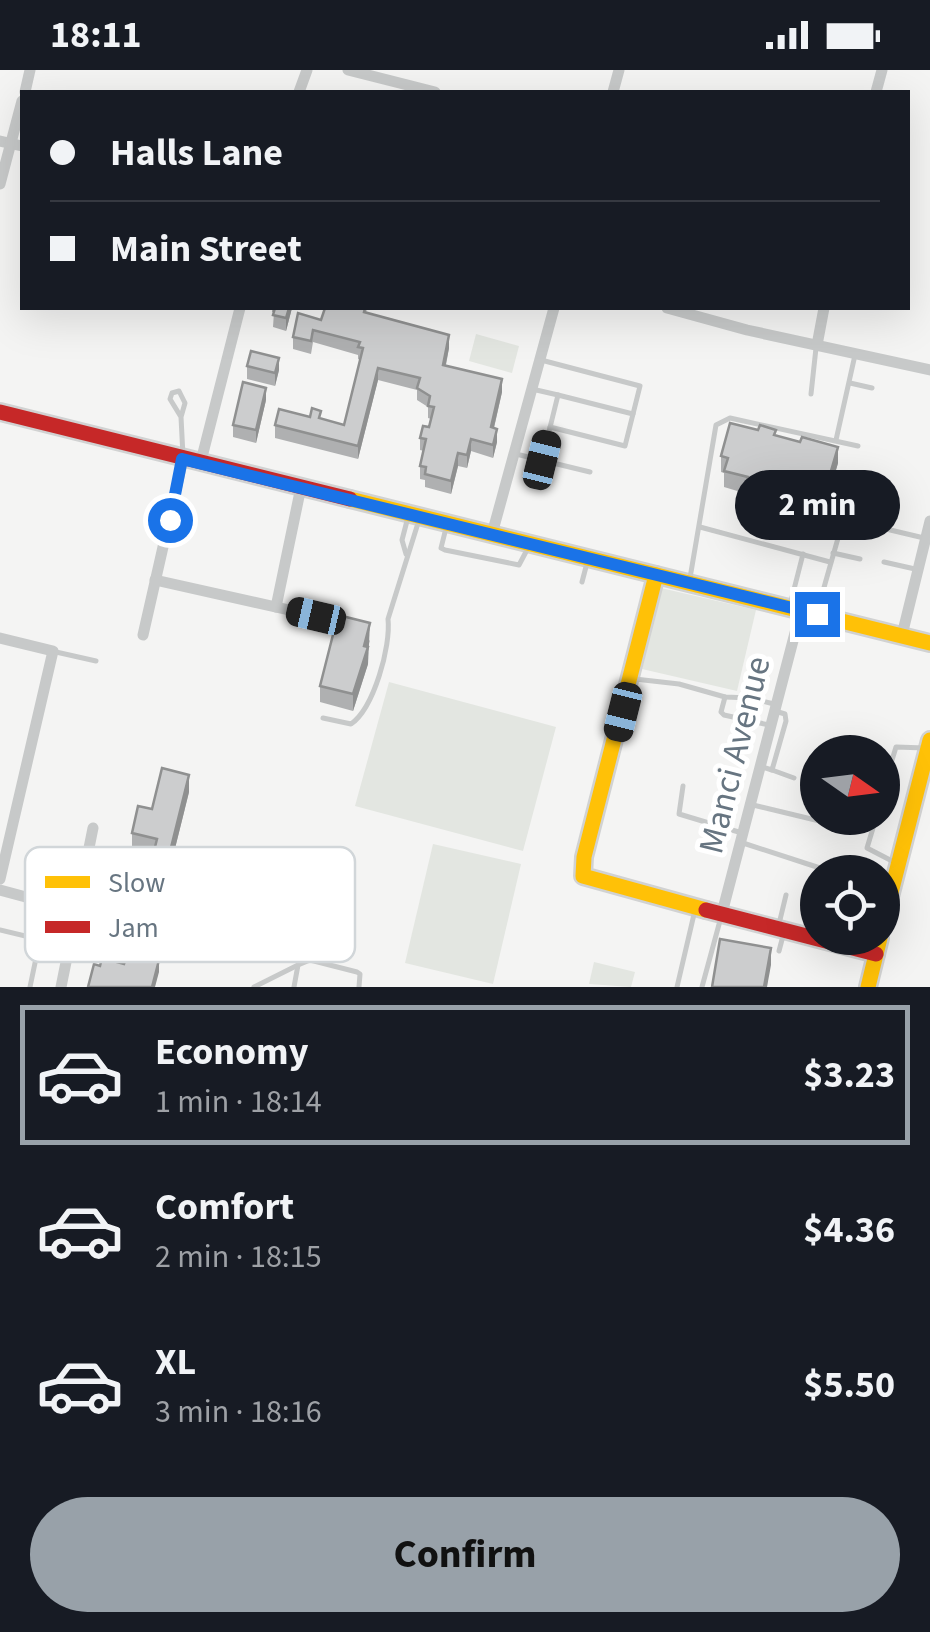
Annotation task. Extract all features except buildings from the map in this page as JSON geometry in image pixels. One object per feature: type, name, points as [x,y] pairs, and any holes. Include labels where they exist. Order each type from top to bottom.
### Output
[{"type":"main road","points":[[0,412],[930,643]]},
{"type":"main road","points":[[656,576],[584,857],[583,876],[800,931]]},
{"type":"main road","points":[[900,860],[929,744]]},
{"type":"main road","points":[[868,987],[876,955]]},
{"type":"street","points":[[348,70],[427,90]]},
{"type":"street","points":[[0,184],[20,108]]},
{"type":"street","points":[[201,462],[239,310]]},
{"type":"street","points":[[492,534],[553,310]]},
{"type":"street","points":[[675,310],[930,370]]},
{"type":"street","points":[[817,345],[824,310]]},
{"type":"street","points":[[143,635],[182,459]]},
{"type":"street","points":[[276,607],[301,488]]},
{"type":"street","points":[[902,636],[930,521]]},
{"type":"street","points":[[155,580],[316,616]]},
{"type":"street","name":"Manci Avenue","points":[[722,913],[750,804],[766,768],[769,725],[802,611]]},
{"type":"street","points":[[0,638],[53,652],[0,879]]},
{"type":"street","points":[[90,847],[94,828]]},
{"type":"street","points":[[0,890],[25,897]]},
{"type":"street","points":[[61,987],[66,962]]},
{"type":"lane","points":[[811,394],[817,345]]},
{"type":"lane","points":[[836,441],[855,355]]},
{"type":"lane","points":[[538,359],[640,386],[625,446],[550,427]]},
{"type":"lane","points":[[849,382],[872,388]]},
{"type":"lane","points":[[530,388],[633,414]]},
{"type":"lane","points":[[181,417],[170,399],[172,393],[179,391],[185,403],[181,417],[182,459]]},
{"type":"lane","points":[[542,460],[558,395]]},
{"type":"lane","points":[[688,585],[716,425],[730,418],[858,446]]},
{"type":"lane","points":[[513,454],[590,472]]},
{"type":"lane","points":[[862,524],[873,479]]},
{"type":"lane","points":[[802,611],[830,562],[850,496],[868,501]]},
{"type":"lane","points":[[406,554],[402,540],[414,516]]},
{"type":"lane","points":[[323,718],[351,724],[369,706],[390,634],[388,618],[414,516]]},
{"type":"lane","points":[[844,519],[926,539]]},
{"type":"lane","points":[[447,524],[444,550],[519,565],[529,545]]},
{"type":"lane","points":[[700,527],[830,562]]},
{"type":"lane","points":[[833,553],[860,559]]},
{"type":"lane","points":[[802,554],[802,611]]},
{"type":"lane","points":[[582,582],[588,560]]},
{"type":"lane","points":[[884,562],[918,570]]},
{"type":"lane","points":[[53,652],[96,662]]},
{"type":"lane","points":[[632,679],[680,684],[725,698],[750,698],[774,707],[786,717],[766,768],[794,778]]},
{"type":"lane","points":[[725,698],[721,712],[724,715],[769,725]]},
{"type":"lane","points":[[900,747],[929,744]]},
{"type":"lane","points":[[683,786],[679,814],[800,860]]},
{"type":"lane","points":[[750,804],[800,816]]},
{"type":"lane","points":[[871,835],[867,848],[881,855]]},
{"type":"lane","points":[[780,950],[786,895]]},
{"type":"lane","points":[[676,987],[696,907]]},
{"type":"lane","points":[[702,987],[722,913]]},
{"type":"lane","points":[[0,930],[25,936]]},
{"type":"lane","points":[[30,987],[35,962]]},
{"type":"lane","points":[[254,987],[304,962]]},
{"type":"lane","points":[[318,962],[360,974],[358,987]]},
{"type":"lane","points":[[294,987],[298,964]]},
{"type":"shaded area","points":[[476,334],[519,346],[512,373],[469,361]]},
{"type":"shaded area","points":[[661,588],[756,610],[737,691],[642,669]]},
{"type":"shaded area","points":[[389,682],[556,727],[523,851],[355,806]]},
{"type":"shaded area","points":[[433,844],[521,864],[493,984],[405,963]]},
{"type":"shaded area","points":[[594,962],[635,972],[631,987],[589,984]]},
{"type":"traffic: slow","points":[[350,499],[930,643]]},
{"type":"traffic: slow","points":[[656,575],[584,857],[583,876],[706,910]]},
{"type":"traffic: slow","points":[[900,858],[930,740]]},
{"type":"traffic: slow","points":[[868,987],[876,955]]},
{"type":"traffic: jam","points":[[0,412],[350,499]]},
{"type":"traffic: jam","points":[[706,910],[800,934]]},
{"type":"route","points":[[170,520],[182,459],[817,614]]}]
